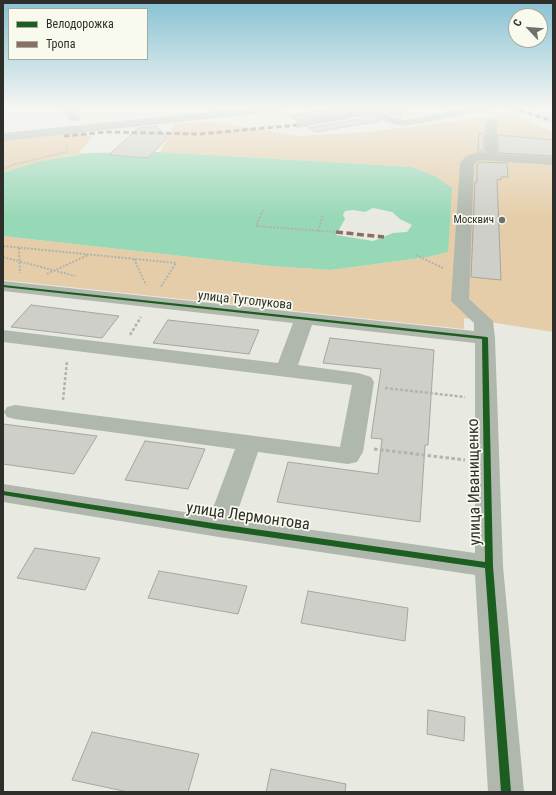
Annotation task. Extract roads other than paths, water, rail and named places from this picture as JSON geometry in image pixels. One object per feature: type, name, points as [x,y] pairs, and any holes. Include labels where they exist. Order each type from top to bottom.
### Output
[{"type":"street","points":[[490,145],[491,156],[553,161]]},
{"type":"street","name":"улица Иванищенко","points":[[491,156],[479,156],[471,159],[467,163],[460,301],[483,321],[485,338],[489,566],[506,792]]},
{"type":"street","name":"улица Туголукова","points":[[11,287],[155,297],[304,319],[485,338]]},
{"type":"street","points":[[286,370],[304,319]]},
{"type":"street","points":[[3,336],[362,380],[352,446],[348,456],[15,412]]},
{"type":"street","points":[[219,527],[249,444]]},
{"type":"street","name":"улица Лермонтова","points":[[3,493],[219,527],[489,566]]},
{"type":"place","name":"Москвич","points":[[502,220]]}]
